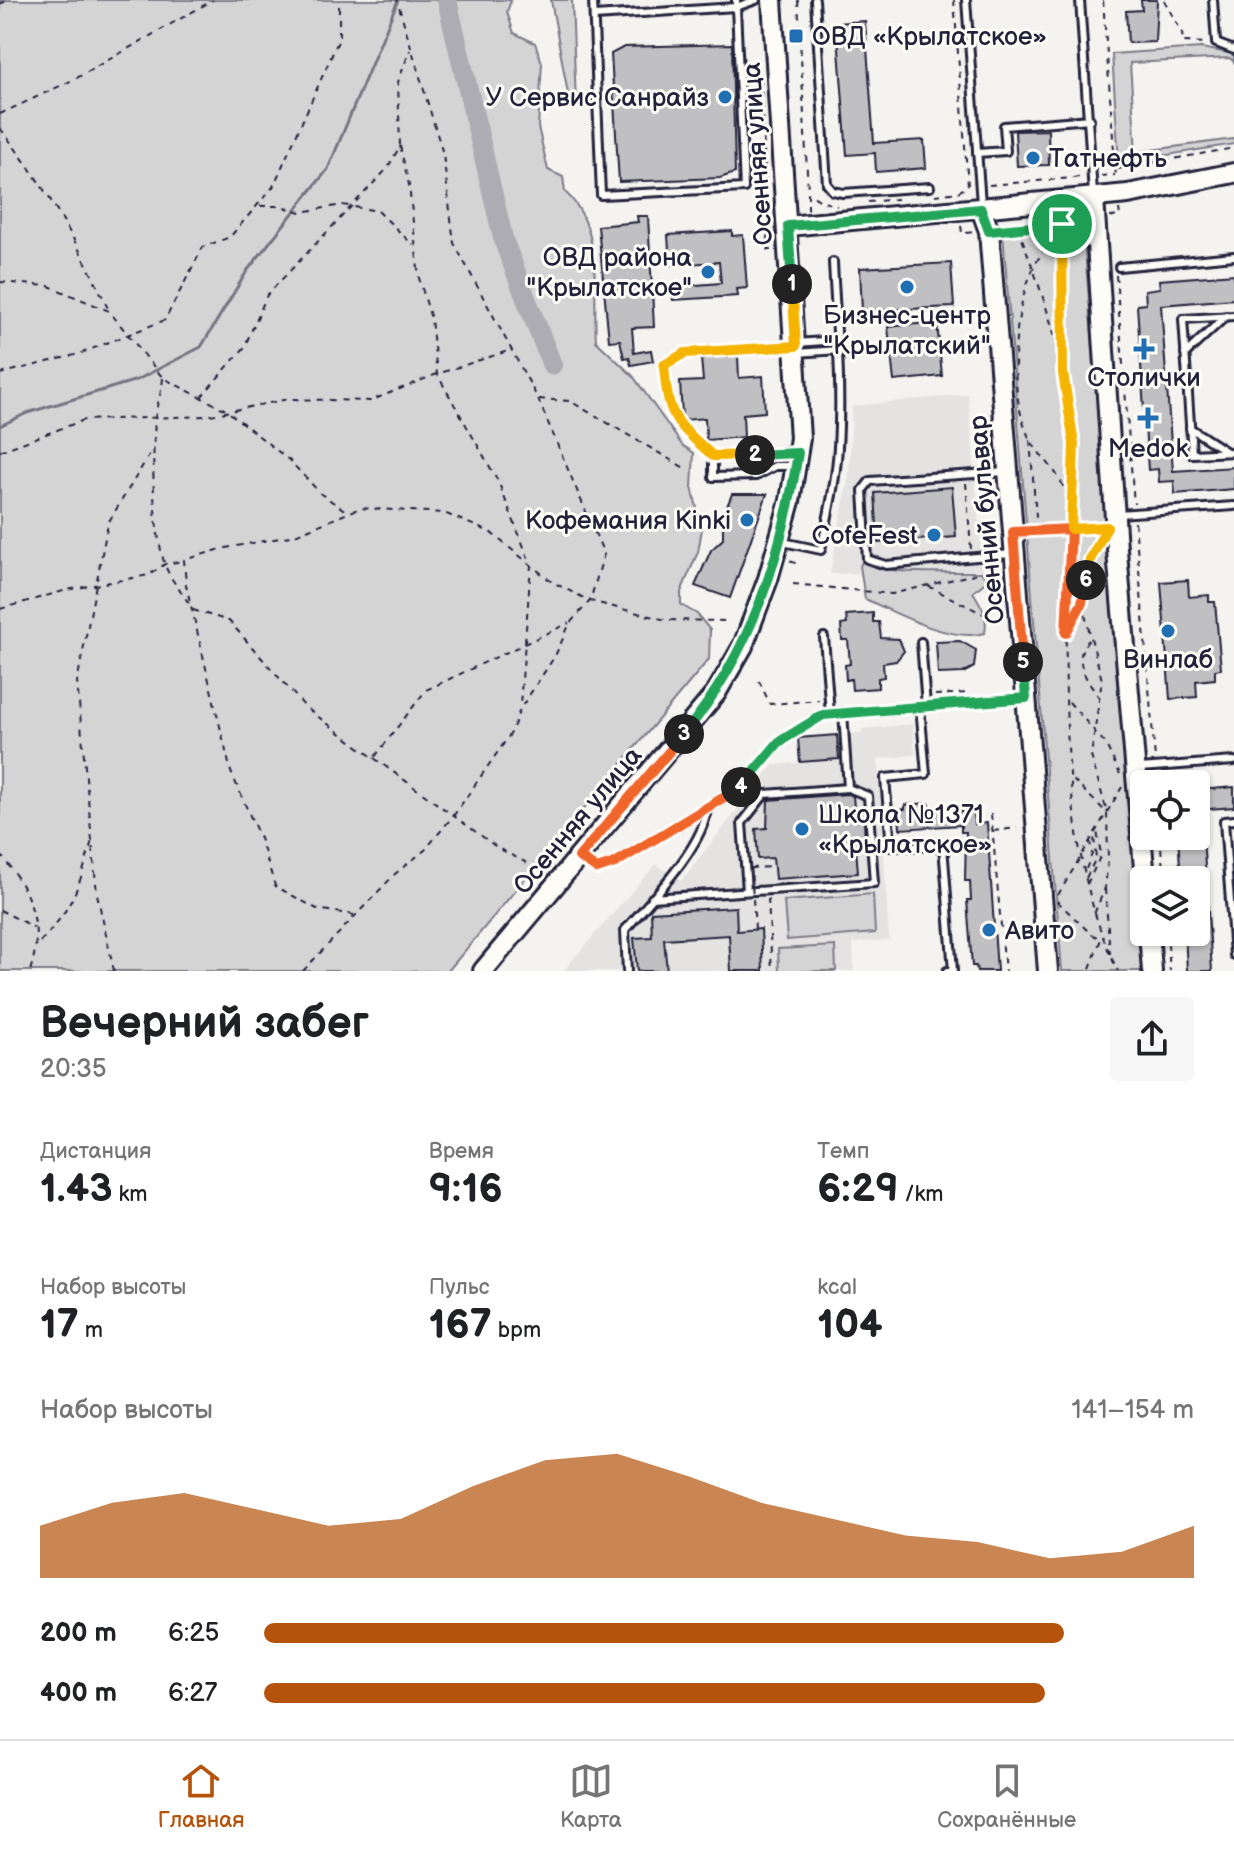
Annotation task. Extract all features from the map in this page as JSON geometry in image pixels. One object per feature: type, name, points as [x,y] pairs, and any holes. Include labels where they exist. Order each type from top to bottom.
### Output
[{"type":"street","name":"Осенняя улица","points":[[483,971],[703,711],[726,678],[755,617],[779,541],[797,460],[796,347],[772,0]]},
{"type":"street","points":[[788,226],[1094,198],[1234,173]]},
{"type":"street","points":[[1094,198],[1115,515],[1144,866]]},
{"type":"street","name":"Осенний бульвар","points":[[981,209],[989,231],[1048,971]]},
{"type":"street","points":[[1150,946],[1152,971]]},
{"type":"lane","points":[[593,0],[601,195],[744,188],[736,3]]},
{"type":"lane","points":[[594,16],[756,0]]},
{"type":"lane","points":[[815,0],[827,184],[833,191],[843,193],[930,187]]},
{"type":"lane","points":[[966,0],[981,209]]},
{"type":"lane","points":[[1080,0],[1094,198]]},
{"type":"lane","points":[[1213,0],[1216,43],[1234,50]]},
{"type":"lane","points":[[977,153],[1006,151],[1004,126],[1090,119]]},
{"type":"lane","points":[[1119,267],[1234,256]]},
{"type":"lane","points":[[779,541],[821,550],[838,448],[838,350],[833,262]]},
{"type":"lane","points":[[1185,354],[1230,316]]},
{"type":"lane","points":[[1230,316],[1183,319],[1192,454],[1230,452]]},
{"type":"lane","points":[[797,460],[713,456],[675,422],[666,399],[664,365],[685,353],[796,347],[837,340]]},
{"type":"lane","points":[[796,347],[838,350]]},
{"type":"lane","points":[[1190,428],[1230,452]]},
{"type":"lane","points":[[713,456],[713,477],[756,476],[775,466],[797,460]]},
{"type":"lane","points":[[1008,472],[870,481],[863,490],[867,559],[886,565],[1015,554]]},
{"type":"lane","points":[[1115,515],[1234,506]]},
{"type":"lane","points":[[824,637],[830,714]]},
{"type":"lane","points":[[921,642],[926,774],[885,778],[891,847],[943,846],[953,971],[947,971]]},
{"type":"lane","points":[[579,857],[597,869],[615,863],[741,787],[779,742],[797,728],[830,714],[1026,698]]},
{"type":"lane","points":[[843,712],[848,788]]},
{"type":"lane","points":[[1136,768],[1234,761]]},
{"type":"lane","points":[[741,787],[758,802]]},
{"type":"lane","points":[[652,898],[874,883],[868,796],[848,788],[765,794],[742,823],[747,891]]},
{"type":"lane","points":[[627,971],[625,930],[707,822],[707,808]]},
{"type":"lane","points":[[1234,820],[1224,821],[1234,955]]},
{"type":"path","points":[[0,4],[8,0]]},
{"type":"path","points":[[0,114],[75,79],[213,0]]},
{"type":"path","points":[[0,374],[79,354],[165,320],[203,247],[230,237],[273,187],[339,39],[339,0]]},
{"type":"path","points":[[303,971],[395,874],[425,850],[454,815],[511,733],[520,709],[555,656],[570,623],[590,601],[604,554],[538,399],[454,243],[443,154],[397,0]]},
{"type":"path","points":[[798,0],[808,193]]},
{"type":"path","points":[[954,0],[968,186]]},
{"type":"path","points":[[1103,0],[1120,216]]},
{"type":"path","points":[[1164,0],[1182,33],[1183,42],[1216,43]]},
{"type":"path","points":[[411,49],[398,82],[400,146],[409,185],[414,246],[431,319],[437,374],[498,481],[531,565],[520,709]]},
{"type":"path","points":[[761,78],[768,250]]},
{"type":"path","points":[[0,128],[40,179],[76,238],[109,311],[120,322],[125,335],[163,378],[226,410],[289,460],[321,494],[347,511]]},
{"type":"path","points":[[201,397],[244,348],[267,295],[348,206],[387,169],[400,146]]},
{"type":"path","points":[[1116,169],[1234,148]]},
{"type":"path","points":[[1037,531],[1030,439],[1022,417],[1016,331],[1020,303],[1033,268],[1048,244],[1078,224],[964,233],[958,192],[968,186],[1116,175]]},
{"type":"path","points":[[259,206],[291,208],[301,212],[348,206],[378,211],[414,246]]},
{"type":"path","points":[[1062,224],[1063,373]]},
{"type":"path","points":[[1018,228],[1046,301],[1063,373],[1074,444],[1066,633],[1072,779],[1081,855],[1093,916],[1118,971]]},
{"type":"path","points":[[1119,267],[1116,274],[1156,767]]},
{"type":"path","points":[[0,282],[49,286],[109,311]]},
{"type":"path","points":[[0,451],[84,420],[155,415],[206,416],[288,399],[370,401],[437,374],[511,350]]},
{"type":"path","points":[[163,378],[162,398],[155,415],[154,446],[165,564],[193,610],[229,621],[305,707],[498,848],[525,862],[534,872]]},
{"type":"path","points":[[538,399],[570,401],[688,470]]},
{"type":"path","points":[[1030,439],[1061,481],[1073,511]]},
{"type":"path","points":[[114,971],[97,894],[77,682],[108,523],[154,446]]},
{"type":"path","points":[[965,475],[972,558]]},
{"type":"path","points":[[0,609],[149,575],[165,564],[221,549],[295,535],[360,508],[444,513],[490,532],[566,591],[590,601],[666,620],[727,621]]},
{"type":"path","points":[[1013,532],[1107,527],[1090,560],[1082,603],[1066,633]]},
{"type":"path","points":[[184,560],[186,585],[231,772],[261,841],[275,886],[317,909],[356,915]]},
{"type":"path","points":[[793,584],[892,594],[995,569]]},
{"type":"path","points":[[927,585],[999,622]]},
{"type":"path","points":[[1082,603],[1090,639],[1101,668],[1100,698],[1093,728],[1093,769],[1107,812],[1105,888],[1110,955]]},
{"type":"path","points":[[374,758],[426,690],[570,623]]},
{"type":"path","points":[[1090,639],[1080,651],[1080,661],[1087,680],[1100,698]]},
{"type":"path","points":[[759,681],[770,704],[812,701]]},
{"type":"path","points":[[925,696],[979,692]]},
{"type":"path","points":[[1068,701],[1113,756],[1124,786],[1056,900],[1070,916],[1101,939]]},
{"type":"path","points":[[1072,779],[1107,812]]},
{"type":"path","points":[[991,814],[1005,971]]},
{"type":"path","points":[[992,831],[1017,828]]},
{"type":"path","points":[[1087,884],[1101,855],[1096,829]]},
{"type":"path","points":[[1086,878],[1096,858],[1093,835]]},
{"type":"path","points":[[30,971],[39,943],[66,914],[79,888],[92,837]]},
{"type":"path","points":[[1084,872],[1091,858],[1090,840]]},
{"type":"path","points":[[0,854],[28,894],[39,943]]},
{"type":"path","points":[[755,929],[751,868],[774,867]]},
{"type":"path","points":[[1093,916],[1105,888]]},
{"type":"path","points":[[767,890],[772,971]]},
{"type":"path","points":[[0,910],[36,928]]},
{"type":"path","points":[[1089,971],[1101,939]]},
{"type":"path","points":[[1168,946],[1170,971]]},
{"type":"shaded area","points":[[0,0],[511,0],[507,12],[514,33],[535,43],[542,63],[538,127],[548,170],[563,177],[565,192],[586,223],[591,242],[596,341],[633,376],[682,445],[694,453],[692,487],[702,529],[698,552],[681,592],[681,605],[697,614],[710,630],[709,659],[448,971],[0,971]]},
{"type":"shaded area","points":[[551,0],[572,0],[576,104],[570,105]]},
{"type":"shaded area","points":[[1201,48],[1234,54],[1234,62],[1230,58],[1130,63],[1136,152],[1234,139],[1234,144],[1119,163],[1112,54]]},
{"type":"shaded area","points":[[1083,228],[1130,791],[1130,850],[1135,850],[1136,866],[1130,866],[1130,946],[1143,946],[1145,971],[1062,971],[1003,234]]},
{"type":"shaded area","points":[[968,394],[983,570],[830,574],[849,475],[852,406]]},
{"type":"shaded area","points":[[863,560],[885,569],[901,571],[981,572],[988,580],[973,592],[984,611],[985,633],[956,634],[940,630],[865,599],[860,566]]},
{"type":"shaded area","name":"Школа №1371 «Крылатское»","points":[[913,724],[915,755],[878,759],[889,940],[853,943],[854,971],[563,971],[656,864],[681,881],[773,765],[839,759],[837,735]]},
{"type":"shaded area","points":[[873,894],[875,933],[787,940],[784,901]]},
{"type":"shaded area","points":[[835,946],[836,971],[779,971],[778,949]]},
{"type":"building","points":[[1141,0],[1157,0],[1155,42],[1128,43],[1126,11],[1142,10]]},
{"type":"building","points":[[865,21],[874,143],[924,140],[926,168],[876,172],[875,153],[847,155],[837,23]]},
{"type":"building","points":[[732,44],[735,173],[720,178],[619,182],[611,54],[624,47]]},
{"type":"building","points":[[1048,130],[1049,165],[1017,166],[1015,131]]},
{"type":"building","points":[[637,216],[648,216],[654,327],[632,328],[634,353],[651,350],[653,361],[631,365],[629,357],[624,358],[620,340],[609,341],[598,226],[638,222]]},
{"type":"building","points":[[732,231],[732,236],[743,235],[747,288],[737,289],[738,296],[673,300],[672,287],[721,283],[719,262],[670,265],[668,235]]},
{"type":"building","name":"Бизнес-центр \"Крылатский\"","points":[[951,263],[954,307],[862,311],[860,268]]},
{"type":"building","points":[[1234,274],[1234,299],[1161,305],[1173,471],[1234,467],[1234,489],[1175,494],[1174,481],[1159,482],[1158,469],[1148,470],[1137,305],[1146,304],[1145,290],[1160,288],[1159,280]]},
{"type":"building","points":[[937,322],[942,376],[894,381],[888,327]]},
{"type":"building","points":[[738,356],[739,378],[763,376],[765,412],[743,414],[744,437],[706,440],[705,418],[684,420],[682,416],[680,382],[703,381],[701,358]]},
{"type":"building","points":[[952,487],[956,537],[878,543],[875,493]]},
{"type":"building","points":[[732,494],[767,494],[730,598],[695,586],[711,550],[723,539],[723,516]]},
{"type":"building","points":[[1188,580],[1189,597],[1209,595],[1209,602],[1215,602],[1221,669],[1215,670],[1215,679],[1196,681],[1197,697],[1170,699],[1161,582]]},
{"type":"building","points":[[873,613],[873,622],[879,622],[881,638],[899,639],[904,651],[896,661],[883,663],[884,677],[878,678],[878,688],[852,690],[851,679],[846,680],[845,665],[850,664],[848,640],[842,640],[841,625],[847,624],[846,615]]},
{"type":"building","points":[[960,641],[976,650],[974,667],[963,673],[938,674],[936,642]]},
{"type":"building","points":[[837,735],[839,759],[800,762],[798,738]]},
{"type":"building","points":[[1234,787],[1234,807],[1210,809],[1210,789]]},
{"type":"building","points":[[853,796],[855,821],[864,820],[865,846],[856,847],[858,873],[775,879],[773,858],[758,859],[756,829],[767,828],[768,800]]},
{"type":"building","points":[[929,803],[930,807],[960,805],[961,812],[974,811],[975,824],[987,823],[997,971],[977,971],[976,966],[972,966],[967,900],[971,900],[970,881],[965,881],[966,832],[961,832],[961,825],[900,829],[899,810],[905,809],[905,805]]},
{"type":"building","points":[[1179,850],[1204,850],[1205,866],[1180,866]]},
{"type":"building","points":[[736,907],[737,931],[761,929],[763,971],[731,971],[729,935],[664,939],[667,971],[637,971],[634,938],[652,937],[651,912]]},
{"type":"building","points":[[1210,941],[1212,971],[1187,971],[1186,946],[1210,946]]},
{"type":"waterway","points":[[0,426],[27,413],[137,380],[201,347],[247,271],[328,169],[398,0]]},
{"type":"waterway","points":[[447,0],[504,242],[552,365]]},
{"type":"place","name":"ОВД «Крылатское»","points":[[796,36]]},
{"type":"place","name":"У Сервис Санрайз","points":[[725,97]]},
{"type":"place","name":"Татнефть","points":[[1033,158]]},
{"type":"place","name":"ОВД района \"Крылатское\"","points":[[708,272]]},
{"type":"place","name":"Бизнес-центр \"Крылатский\"","points":[[907,287]]},
{"type":"place","name":"Столички","points":[[1144,349]]},
{"type":"place","name":"Medok","points":[[1148,418]]},
{"type":"place","name":"Кофемания Kinki","points":[[747,520]]},
{"type":"place","name":"CofeFest","points":[[934,535]]},
{"type":"place","name":"Винлаб","points":[[1168,631]]},
{"type":"place","name":"Школа №1371 «Крылатское»","points":[[802,829]]},
{"type":"place","name":"Авито","points":[[989,930]]},
{"type":"route","points":[[1062,224],[989,231],[981,209],[788,226],[796,346],[685,353],[664,365],[666,399],[675,422],[713,456],[798,453],[790,501],[775,556],[755,617],[735,662],[703,711],[579,857],[590,867],[597,869],[615,863],[738,790],[779,742],[797,728],[823,715],[1026,698],[1013,532],[1071,529],[1066,633],[1082,603],[1090,560],[1107,527],[1071,529],[1074,444],[1063,373],[1062,224]]}]
